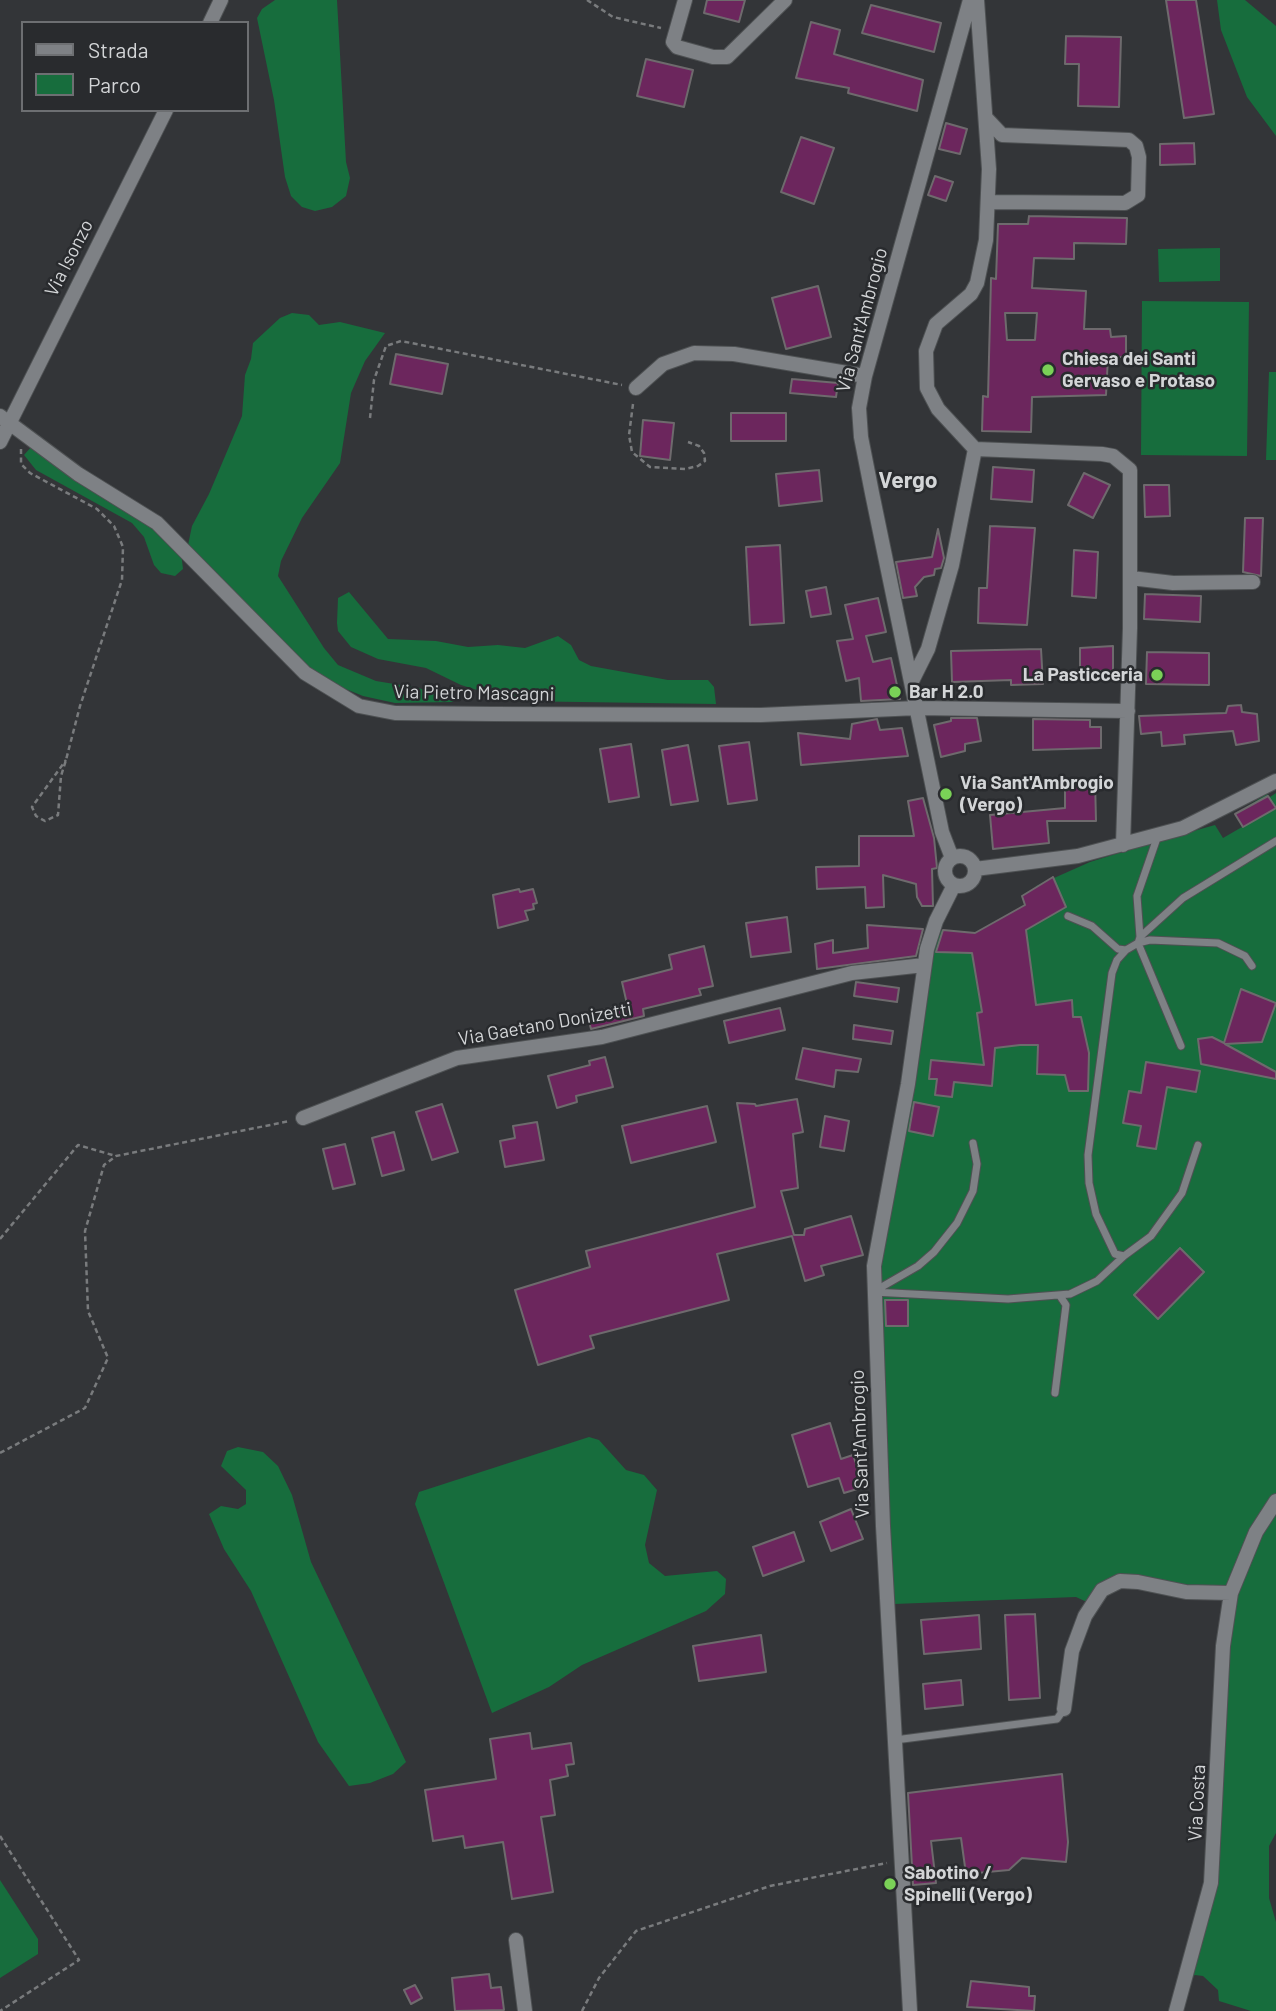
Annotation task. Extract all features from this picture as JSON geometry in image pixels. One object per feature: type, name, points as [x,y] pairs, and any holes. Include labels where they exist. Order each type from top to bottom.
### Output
[{"type":"street","points":[[211,21],[222,0]]},
{"type":"street","points":[[685,0],[673,42],[677,47],[713,57],[727,57],[785,0]]},
{"type":"street","name":"Via Sant'Ambrogio","points":[[952,858],[942,832],[861,437],[859,408],[865,376],[970,0]]},
{"type":"street","points":[[977,0],[981,22],[990,202],[977,283],[971,294],[936,324],[926,351],[927,388],[938,409],[975,449],[1102,454],[1121,461],[1130,470],[1131,579],[1123,845]]},
{"type":"street","name":"Via Isonzo","points":[[0,442],[4,419],[165,112]]},
{"type":"street","points":[[986,118],[1002,135],[1129,140],[1136,146],[1139,157],[1138,195],[1125,203],[990,202]]},
{"type":"street","points":[[636,388],[663,364],[694,353],[734,354],[865,376]]},
{"type":"street","name":"Via Pietro Mascagni","points":[[4,419],[78,474],[157,523],[305,673],[359,706],[395,713],[761,715],[917,708],[1128,710]]},
{"type":"street","points":[[912,681],[928,649],[952,565],[975,449]]},
{"type":"street","points":[[1131,579],[1174,583],[1253,582]]},
{"type":"street","points":[[975,869],[1034,864],[1123,845],[1183,828],[1276,781]]},
{"type":"street","points":[[952,858],[967,858],[975,869],[968,884],[954,885],[947,879],[945,870],[952,858]]},
{"type":"street","name":"Via Sant'Ambrogio","points":[[909,2011],[873,1292],[874,1266],[908,1084],[924,965],[936,921],[954,885]]},
{"type":"street","name":"Via Gaetano Donizetti","points":[[303,1118],[457,1058],[602,1037],[852,973],[924,965]]},
{"type":"street","name":"Via Costa","points":[[1176,2011],[1211,1883],[1223,1646],[1231,1593],[1256,1532],[1276,1501]]},
{"type":"street","points":[[1064,1709],[1072,1651],[1085,1616],[1102,1590],[1120,1581],[1186,1592],[1231,1593]]},
{"type":"street","points":[[516,1940],[525,2011]]},
{"type":"lane","points":[[1156,841],[1136,896],[1139,940],[1181,1046]]},
{"type":"lane","points":[[1124,1256],[1115,1254],[1096,1214],[1089,1183],[1088,1155],[1112,973],[1120,954],[1184,898],[1276,841]]},
{"type":"lane","points":[[1068,916],[1091,926],[1118,949],[1126,950]]},
{"type":"lane","points":[[1139,940],[1218,943],[1245,956],[1252,966]]},
{"type":"lane","points":[[873,1292],[918,1266],[944,1241],[957,1223],[973,1191],[977,1164],[973,1143]]},
{"type":"lane","points":[[873,1292],[1008,1299],[1070,1294],[1097,1280],[1151,1236],[1182,1193],[1198,1145]]},
{"type":"lane","points":[[1055,1393],[1066,1305],[1060,1296]]},
{"type":"lane","points":[[895,1740],[1057,1719],[1064,1709]]},
{"type":"path","points":[[587,0],[613,17],[675,30]]},
{"type":"path","points":[[370,418],[374,380],[386,346],[401,341],[636,388],[629,435],[632,452],[650,467],[698,467],[705,461],[704,453],[699,446],[688,442]]},
{"type":"path","points":[[26,436],[20,453],[21,464],[30,473],[97,509],[114,526],[123,547],[119,593],[80,706],[66,760],[61,776],[58,815],[45,821],[36,817],[32,807],[66,760]]},
{"type":"path","points":[[0,1453],[85,1408],[108,1358],[88,1311],[85,1231],[104,1165],[116,1156],[303,1118]]},
{"type":"path","points":[[0,1239],[78,1145],[116,1156]]},
{"type":"path","points":[[0,1836],[79,1960],[0,2011]]},
{"type":"path","points":[[582,2011],[599,1978],[636,1931],[770,1885],[900,1860]]},
{"type":"green space","points":[[275,0],[337,0],[346,162],[350,178],[346,196],[332,207],[315,211],[302,207],[291,196],[285,177],[274,100],[257,18],[262,9]]},
{"type":"green space","points":[[1217,0],[1245,0],[1276,26],[1276,136],[1247,97],[1221,30]]},
{"type":"green space","points":[[1220,248],[1220,281],[1159,282],[1158,249]]},
{"type":"green space","points":[[1142,301],[1249,302],[1247,456],[1141,455]]},
{"type":"green space","points":[[292,313],[309,315],[319,325],[340,322],[385,333],[365,361],[351,393],[340,463],[302,518],[281,561],[278,576],[324,648],[338,665],[376,681],[419,688],[454,702],[395,703],[363,696],[331,683],[299,660],[188,545],[192,526],[209,494],[242,416],[245,375],[253,343],[280,318]]},
{"type":"green space","points":[[1269,372],[1276,372],[1276,460],[1266,460]]},
{"type":"green space","points":[[32,446],[153,524],[181,552],[183,569],[175,576],[161,573],[154,565],[144,537],[132,523],[36,470],[24,455]]},
{"type":"green space","points":[[349,592],[388,639],[436,641],[468,647],[498,645],[525,648],[558,636],[571,645],[579,660],[591,666],[668,680],[708,680],[714,687],[716,704],[512,701],[461,685],[426,668],[378,659],[351,647],[338,631],[337,623],[338,598]]},
{"type":"green space","points":[[1276,793],[1276,1833],[1269,1846],[1269,1898],[1276,1922],[1276,2011],[1251,2011],[1219,2001],[1218,1990],[1203,1976],[1195,1975],[1186,1982],[1200,1928],[1231,1593],[1120,1581],[1091,1604],[1076,1597],[894,1604],[876,1277],[937,930],[975,933],[1025,906],[1022,896],[1037,889],[1036,886],[1090,862],[1215,825],[1223,838],[1242,827],[1235,814],[1267,794],[1270,797]]},
{"type":"green space","points":[[589,1437],[599,1440],[626,1470],[644,1475],[657,1490],[645,1545],[649,1563],[665,1576],[717,1571],[726,1579],[725,1594],[706,1611],[582,1665],[549,1687],[492,1713],[415,1504],[419,1492]]},
{"type":"green space","points":[[238,1447],[263,1452],[278,1466],[292,1495],[311,1562],[406,1762],[393,1774],[370,1783],[349,1786],[318,1742],[251,1591],[224,1549],[209,1514],[221,1506],[238,1509],[246,1504],[246,1490],[221,1466],[227,1451]]},
{"type":"green space","points":[[0,1880],[38,1939],[38,1954],[0,1978]]},
{"type":"building","points":[[707,0],[745,0],[739,22],[704,13]]},
{"type":"building","points":[[1166,0],[1196,0],[1214,114],[1184,118]]},
{"type":"building","points":[[871,5],[941,23],[934,52],[862,33]]},
{"type":"building","points":[[811,22],[840,30],[834,54],[923,80],[917,111],[848,93],[849,88],[796,78]]},
{"type":"building","points":[[1066,36],[1121,37],[1119,107],[1078,106],[1079,64],[1065,64]]},
{"type":"building","points":[[646,59],[693,70],[684,107],[637,96]]},
{"type":"building","points":[[946,123],[967,129],[960,154],[939,149]]},
{"type":"building","points":[[801,137],[834,148],[814,204],[781,192]]},
{"type":"building","points":[[1194,143],[1195,164],[1160,165],[1160,144]]},
{"type":"building","points":[[935,176],[953,182],[946,201],[928,195]]},
{"type":"building","points":[[1029,216],[1127,218],[1126,244],[1074,243],[1074,259],[1034,258],[1032,288],[1086,291],[1084,329],[1110,329],[1111,337],[1126,336],[1126,357],[1108,357],[1106,395],[1032,397],[1031,432],[982,431],[983,396],[988,397],[991,278],[996,279],[998,224],[1028,224]],"holes":[[[1005,313],[1037,313],[1035,340],[1007,340]]]},
{"type":"building","points":[[818,286],[831,337],[786,349],[772,298]]},
{"type":"building","points":[[396,354],[448,364],[442,394],[390,384]]},
{"type":"building","points":[[792,379],[838,383],[836,397],[790,393]]},
{"type":"building","points":[[731,413],[786,413],[786,441],[731,441]]},
{"type":"building","points":[[643,420],[674,423],[670,460],[640,456]]},
{"type":"building","points":[[993,467],[1034,470],[1032,502],[991,499]]},
{"type":"building","points":[[819,470],[822,501],[779,506],[776,474]]},
{"type":"building","points":[[1084,473],[1110,485],[1093,518],[1068,505]]},
{"type":"building","points":[[1144,485],[1169,485],[1170,516],[1145,517]]},
{"type":"building","points":[[1245,518],[1263,518],[1261,576],[1243,572]]},
{"type":"building","points":[[990,526],[1035,528],[1027,625],[978,623],[979,588],[987,588]]},
{"type":"building","points":[[938,529],[944,558],[941,568],[935,569],[934,575],[924,577],[915,587],[917,596],[903,598],[896,562],[932,557]]},
{"type":"building","points":[[780,545],[784,623],[750,625],[746,547]]},
{"type":"building","points":[[1074,550],[1098,552],[1096,598],[1072,596]]},
{"type":"building","points":[[826,587],[831,614],[811,617],[806,591]]},
{"type":"building","points":[[1145,594],[1201,596],[1200,622],[1144,619]]},
{"type":"building","points":[[878,598],[886,632],[866,636],[873,662],[891,658],[900,699],[861,701],[859,678],[846,681],[837,641],[853,639],[845,605]]},
{"type":"building","points":[[1113,646],[1113,671],[1080,671],[1080,648]]},
{"type":"building","points":[[1041,649],[1043,684],[1011,685],[1011,680],[952,682],[951,651]]},
{"type":"building","points":[[1147,652],[1209,653],[1209,685],[1146,684]]},
{"type":"building","points":[[1241,705],[1242,712],[1257,714],[1259,741],[1236,745],[1233,731],[1184,735],[1185,744],[1162,746],[1161,732],[1141,734],[1139,716],[1226,713],[1228,706]]},
{"type":"building","points":[[951,718],[977,718],[981,741],[965,744],[965,751],[941,757],[934,725],[951,721]]},
{"type":"building","points":[[877,719],[880,730],[902,728],[908,756],[801,765],[798,733],[850,739],[852,724]]},
{"type":"building","points":[[1033,719],[1090,720],[1090,727],[1101,727],[1101,748],[1033,750]]},
{"type":"building","points":[[749,742],[757,800],[728,804],[719,746]]},
{"type":"building","points":[[631,744],[639,797],[609,802],[600,749]]},
{"type":"building","points":[[688,745],[698,801],[671,805],[662,750]]},
{"type":"building","points":[[1065,780],[1095,780],[1096,821],[1047,821],[1049,843],[993,849],[990,815],[1065,808]]},
{"type":"building","points":[[1268,796],[1276,808],[1243,827],[1235,814]]},
{"type":"building","points":[[923,798],[934,838],[937,868],[932,869],[933,906],[922,906],[917,897],[916,884],[883,875],[884,907],[866,908],[865,887],[817,889],[816,867],[859,866],[859,836],[914,836],[908,801]]},
{"type":"building","points":[[1053,877],[1066,907],[1026,930],[1036,1005],[1072,1000],[1073,1017],[1081,1017],[1089,1053],[1088,1091],[1069,1091],[1065,1075],[1037,1074],[1038,1045],[1020,1045],[995,1048],[992,1086],[954,1082],[952,1097],[935,1095],[937,1079],[929,1079],[931,1060],[984,1065],[977,1013],[982,1012],[972,953],[936,952],[943,930],[975,933],[1025,905],[1022,896]]},
{"type":"building","points":[[519,889],[520,892],[533,889],[537,903],[533,904],[534,909],[525,911],[528,920],[498,928],[493,895]]},
{"type":"building","points":[[787,917],[791,952],[751,957],[746,923]]},
{"type":"building","points":[[867,925],[923,929],[916,956],[817,969],[815,944],[833,940],[833,953],[868,948]]},
{"type":"building","points":[[704,946],[713,986],[699,989],[701,995],[643,1009],[644,1016],[591,1029],[587,1014],[627,1004],[622,982],[672,969],[669,955]]},
{"type":"building","points":[[856,982],[899,988],[897,1002],[854,996]]},
{"type":"building","points":[[1241,989],[1276,1003],[1262,1042],[1225,1044],[1276,1072],[1276,1079],[1201,1064],[1198,1039],[1212,1037],[1224,1043]]},
{"type":"building","points":[[780,1008],[785,1030],[729,1043],[724,1021]]},
{"type":"building","points":[[854,1025],[893,1031],[891,1044],[853,1039]]},
{"type":"building","points":[[803,1048],[861,1059],[858,1072],[836,1070],[834,1087],[796,1079]]},
{"type":"building","points":[[605,1057],[613,1087],[576,1096],[577,1102],[557,1108],[548,1076],[590,1065],[589,1061]]},
{"type":"building","points":[[1146,1062],[1200,1071],[1196,1092],[1167,1087],[1156,1149],[1137,1146],[1141,1126],[1123,1123],[1129,1091],[1141,1093]]},
{"type":"building","points":[[797,1099],[803,1132],[793,1134],[798,1188],[781,1191],[794,1235],[804,1235],[805,1229],[851,1216],[863,1255],[821,1266],[824,1275],[805,1281],[792,1236],[717,1254],[729,1300],[590,1336],[594,1348],[538,1365],[515,1290],[590,1267],[586,1251],[755,1207],[737,1103],[756,1106]]},
{"type":"building","points":[[914,1102],[939,1107],[933,1136],[909,1131]]},
{"type":"building","points":[[442,1104],[458,1152],[432,1160],[416,1112]]},
{"type":"building","points":[[707,1106],[716,1142],[631,1163],[622,1126]]},
{"type":"building","points":[[825,1116],[849,1121],[844,1151],[820,1147]]},
{"type":"building","points":[[537,1122],[544,1160],[505,1167],[500,1141],[515,1138],[513,1126]]},
{"type":"building","points":[[394,1132],[404,1170],[382,1176],[372,1138]]},
{"type":"building","points":[[345,1144],[355,1184],[333,1189],[323,1149]]},
{"type":"building","points":[[1180,1248],[1204,1272],[1158,1319],[1134,1295]]},
{"type":"building","points":[[885,1300],[908,1300],[908,1326],[886,1326]]},
{"type":"building","points":[[830,1423],[841,1459],[853,1455],[864,1487],[844,1493],[839,1478],[808,1487],[792,1435]]},
{"type":"building","points":[[851,1509],[863,1539],[831,1551],[820,1522]]},
{"type":"building","points":[[794,1532],[804,1561],[763,1576],[753,1547]]},
{"type":"building","points":[[1035,1614],[1040,1698],[1009,1700],[1005,1615]]},
{"type":"building","points":[[979,1615],[981,1649],[924,1654],[921,1620]]},
{"type":"building","points":[[761,1635],[766,1672],[699,1681],[693,1646]]},
{"type":"building","points":[[961,1680],[963,1705],[925,1709],[923,1684]]},
{"type":"building","points":[[530,1733],[532,1749],[571,1743],[574,1764],[566,1765],[568,1776],[550,1780],[555,1815],[541,1817],[553,1892],[512,1899],[503,1842],[465,1848],[463,1836],[433,1841],[425,1790],[496,1779],[490,1739]]},
{"type":"building","points":[[1062,1774],[1068,1842],[1066,1862],[1022,1858],[1009,1870],[966,1874],[961,1838],[931,1841],[936,1883],[913,1885],[908,1793]]},
{"type":"building","points":[[489,1974],[491,1988],[501,1987],[504,2010],[455,2011],[452,1978]]},
{"type":"building","points":[[971,1981],[1029,1987],[1029,1996],[1035,1996],[1034,2011],[967,2007]]},
{"type":"building","points":[[415,1985],[422,1998],[411,2004],[404,1990]]},
{"type":"place","name":"Chiesa dei Santi Gervaso e Protaso","points":[[1048,370]]},
{"type":"place","name":"La Pasticceria","points":[[1157,675]]},
{"type":"place","name":"Bar H 2.0","points":[[895,692]]},
{"type":"place","name":"Via Sant'Ambrogio (Vergo)","points":[[946,794]]},
{"type":"place","name":"Sabotino / Spinelli (Vergo)","points":[[890,1884]]},
{"type":"district","name":"Vergo","points":[[908,480]]}]
